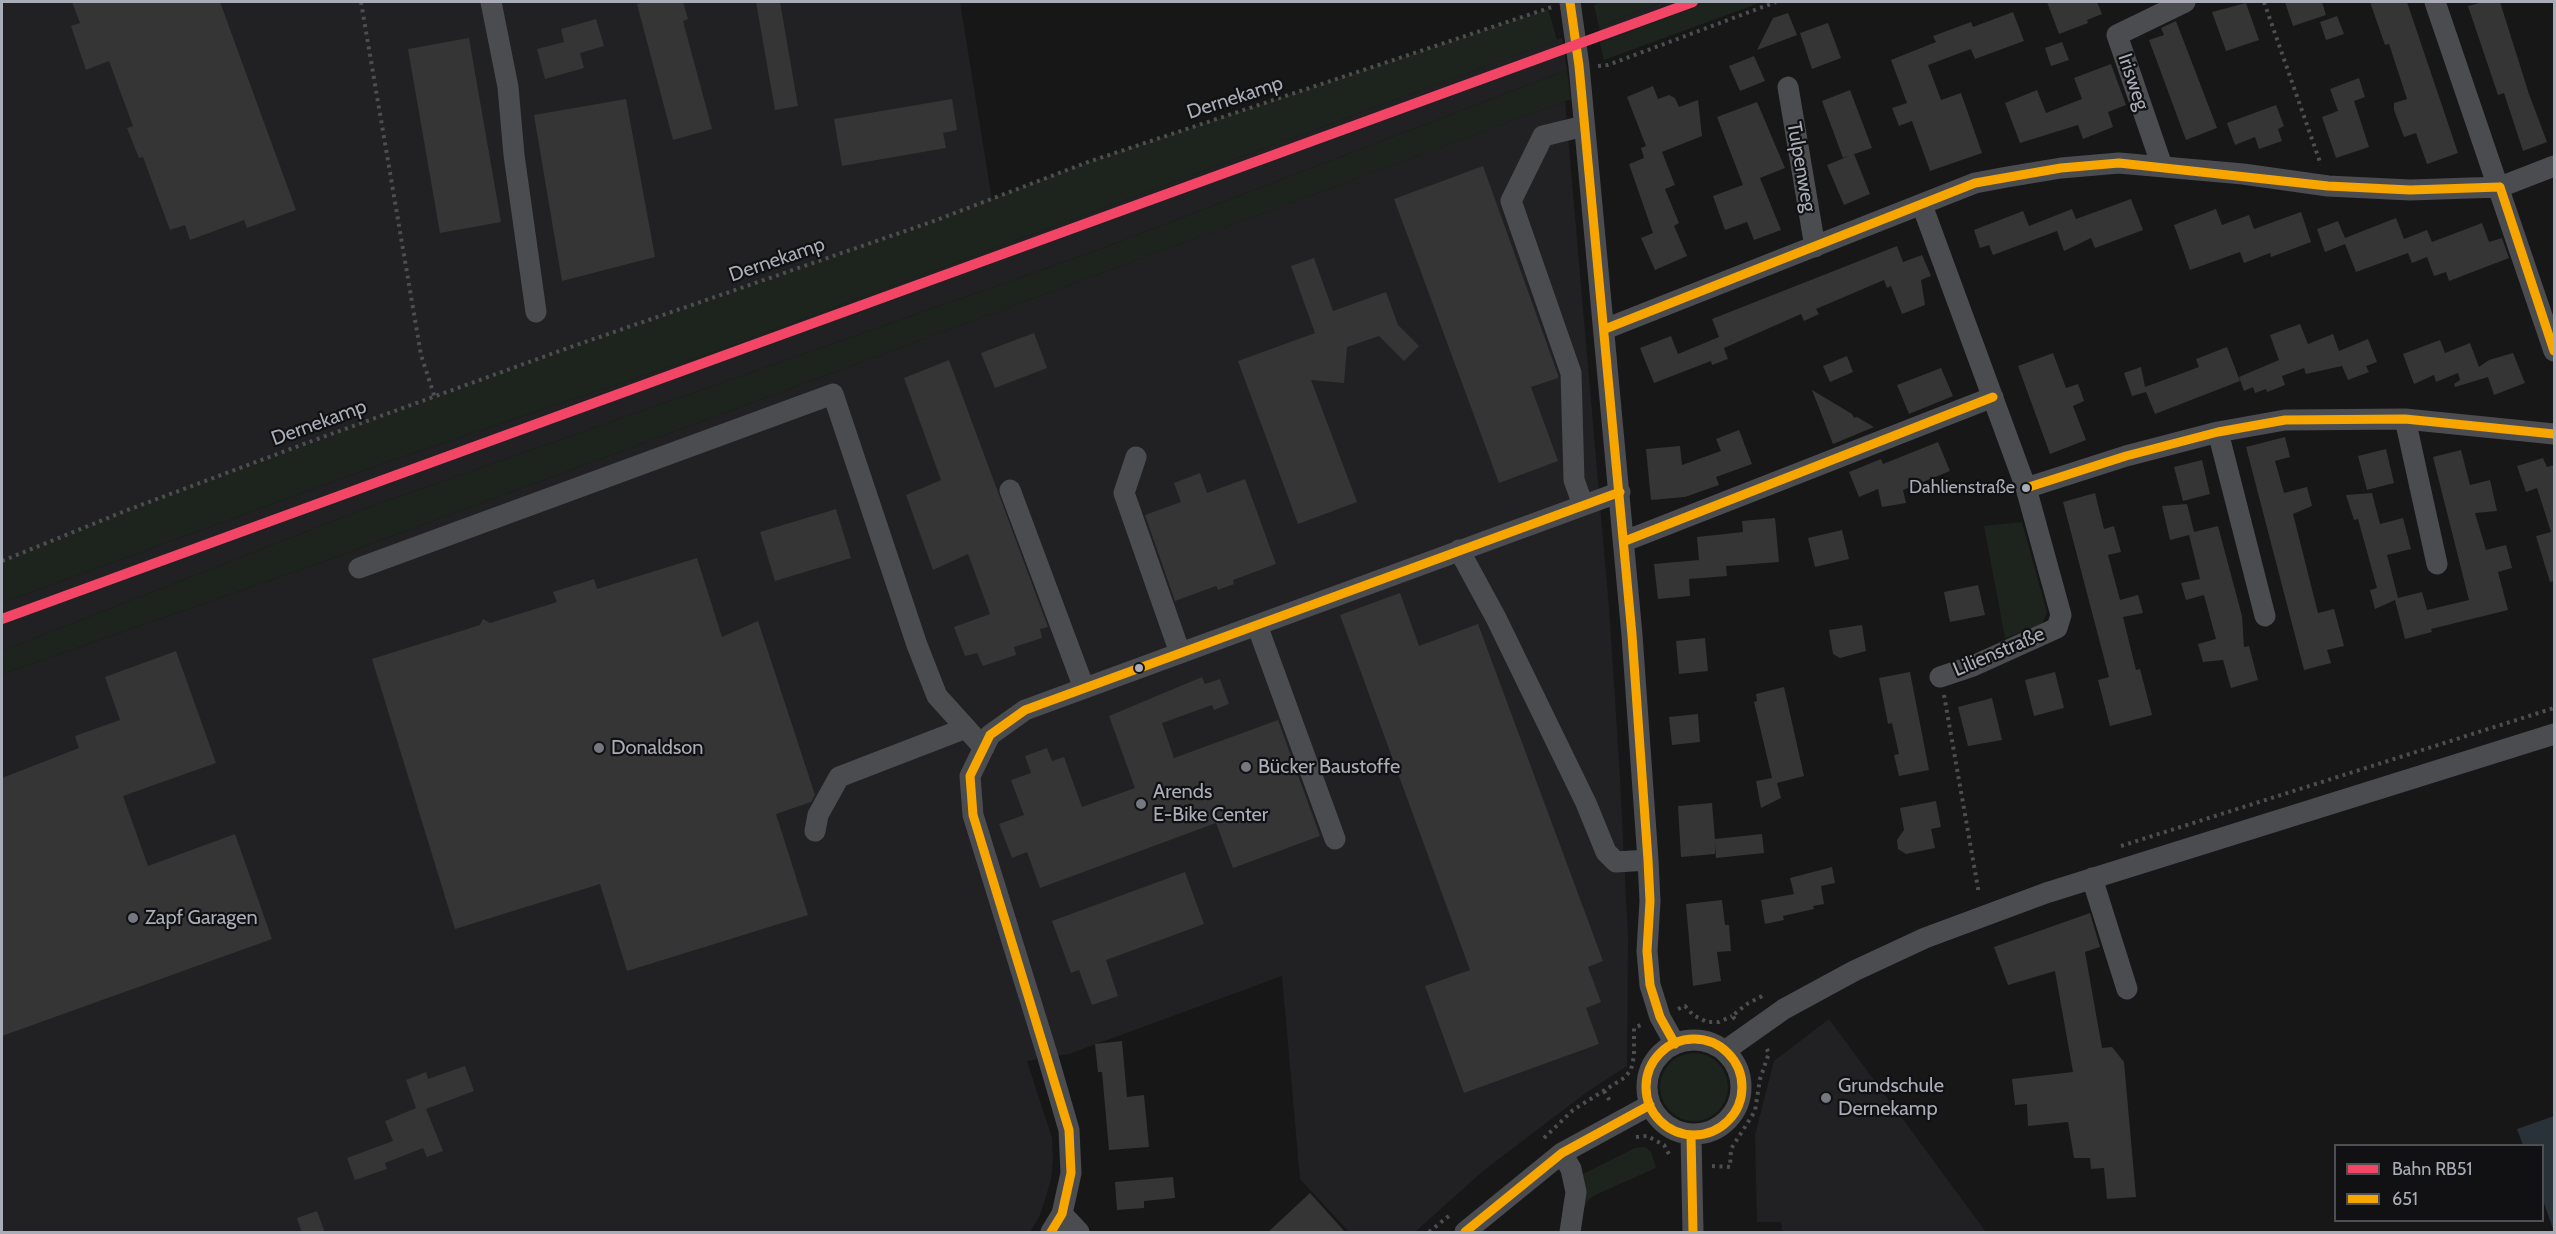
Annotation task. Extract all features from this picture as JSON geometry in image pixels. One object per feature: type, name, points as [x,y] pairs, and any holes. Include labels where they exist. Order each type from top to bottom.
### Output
[{"type":"street","points":[[490,2],[508,87],[514,155],[536,312]]},
{"type":"street","name":"Irisweg","points":[[2162,166],[2117,35],[2185,2]]},
{"type":"street","points":[[2435,2],[2500,187],[2554,351]]},
{"type":"street","points":[[1564,3],[1579,66],[1620,492],[1648,860],[1650,901],[1647,951],[1650,986],[1660,1017],[1674,1044]]},
{"type":"street","name":"Tulpenweg","points":[[1788,87],[1815,247]]},
{"type":"street","points":[[1583,505],[1574,480],[1571,374],[1511,201],[1543,136],[1584,126]]},
{"type":"street","points":[[1605,329],[1976,183],[2061,168],[2120,163],[2328,186],[2410,190],[2500,187],[2554,165]]},
{"type":"street","name":"Lilienstraße","points":[[1922,205],[2026,488],[2061,615],[2057,628],[1973,666],[1940,677]]},
{"type":"street","points":[[359,568],[833,394],[917,645],[938,696],[984,748]]},
{"type":"street","points":[[1624,541],[1993,397]]},
{"type":"street","points":[[2026,488],[2126,456],[2218,432],[2285,420],[2405,419],[2554,434]]},
{"type":"street","points":[[2405,419],[2437,564]]},
{"type":"street","points":[[2218,432],[2265,616]]},
{"type":"street","points":[[1136,457],[1124,493],[1180,653]]},
{"type":"street","points":[[1010,490],[1084,688]]},
{"type":"street","points":[[1051,1233],[1062,1214],[1071,1173],[1069,1130],[973,815],[970,776],[990,735],[1025,710],[1620,492]]},
{"type":"street","points":[[1459,550],[1496,618],[1576,782],[1606,852],[1616,862],[1648,860]]},
{"type":"street","points":[[1257,625],[1335,839]]},
{"type":"street","points":[[815,831],[818,815],[839,777],[966,728]]},
{"type":"street","points":[[1726,1050],[1784,1009],[1925,938],[2092,878],[2554,734]]},
{"type":"street","points":[[2092,878],[2127,988]]},
{"type":"street","points":[[1692,1039],[1710,1041],[1726,1050],[1738,1066],[1743,1085],[1739,1105],[1728,1122],[1711,1132],[1691,1135],[1674,1131],[1659,1120],[1650,1105],[1647,1087],[1650,1069],[1660,1054],[1674,1044],[1692,1039]]},
{"type":"street","points":[[1465,1233],[1562,1153],[1650,1105]]},
{"type":"street","points":[[1691,1135],[1693,1233]]},
{"type":"street","points":[[1562,1153],[1571,1169],[1576,1192],[1570,1233]]},
{"type":"street","points":[[1062,1214],[1079,1233]]},
{"type":"path","points":[[361,2],[421,355],[435,398]]},
{"type":"path","points":[[1579,66],[1608,65],[1776,2]]},
{"type":"path","points":[[2264,2],[2328,186]]},
{"type":"path","name":"Dernekamp","points":[[2,561],[125,511],[566,349],[934,221],[1088,162],[1564,3]]},
{"type":"path","points":[[1940,677],[1979,894]]},
{"type":"path","points":[[1537,1145],[1574,1110],[1624,1078],[1631,1070],[1635,1056],[1634,1028],[1685,1006],[1693,1015],[1707,1022],[1719,1022],[1732,1016]]},
{"type":"path","points":[[1629,1138],[1647,1136],[1664,1145],[1670,1156],[1670,1166],[1730,1167],[1731,1149],[1755,1111],[1760,1079],[1769,1053],[1769,1049],[1751,1033]]},
{"type":"path","points":[[1429,1233],[1454,1212]]},
{"type":"shaded area","points":[[2,2],[960,2],[992,200],[2,563]]},
{"type":"shaded area","points":[[1602,2],[1662,2],[1599,27],[1594,5]]},
{"type":"shaded area","points":[[1662,2],[1708,2],[1600,43],[1599,27]]},
{"type":"shaded area","points":[[1708,2],[1762,2],[1604,60],[1600,43]]},
{"type":"shaded area","points":[[1548,9],[1557,40],[722,349],[387,462],[2,603],[2,561],[125,511],[565,349],[934,221],[1088,162]]},
{"type":"shaded area","points":[[1562,38],[1567,70],[1090,253],[364,509],[2,651],[2,603],[387,462],[722,349]]},
{"type":"shaded area","points":[[1567,70],[1571,99],[317,564],[2,674],[2,651],[364,509],[1090,253]]},
{"type":"shaded area","points":[[1565,101],[1609,608],[1619,760],[1628,937],[1627,1066],[1587,1092],[1483,1171],[1415,1232],[1349,1232],[1300,1179],[1282,976],[1069,1054],[1027,1061],[1052,1138],[1053,1161],[1045,1200],[1030,1232],[2,1232],[2,674],[317,564]]},
{"type":"shaded area","points":[[2022,522],[2047,613],[2041,625],[2005,638],[1984,526]]},
{"type":"shaded area","name":"Grundschule Dernekamp","points":[[1829,1019],[1986,1232],[1782,1232],[1781,1222],[1757,1222],[1755,1135],[1774,1061]]},
{"type":"shaded area","points":[[1694,1053],[1707,1056],[1718,1063],[1725,1074],[1728,1087],[1725,1100],[1718,1111],[1707,1118],[1694,1121],[1681,1118],[1670,1111],[1663,1100],[1660,1087],[1663,1074],[1670,1063],[1681,1056]]},
{"type":"shaded area","points":[[2554,1116],[2554,1232],[2544,1203],[2544,1144],[2523,1144],[2517,1129]]},
{"type":"shaded area","points":[[1645,1147],[1651,1152],[1656,1168],[1595,1195],[1588,1200],[1584,1208],[1581,1206],[1583,1174],[1635,1148]]},
{"type":"building","points":[[72,2],[220,2],[296,210],[247,228],[244,220],[190,240],[185,225],[170,230],[143,157],[139,158],[127,128],[133,126],[109,61],[86,70],[71,26],[80,23]]},
{"type":"building","points":[[683,2],[688,19],[683,21],[712,129],[673,140],[637,4]]},
{"type":"building","points":[[756,2],[780,2],[798,106],[775,110]]},
{"type":"building","points":[[2047,2],[2097,2],[2102,14],[2087,20],[2088,23],[2059,34]]},
{"type":"building","points":[[2285,2],[2322,2],[2326,15],[2293,26]]},
{"type":"building","points":[[2370,2],[2407,2],[2458,153],[2427,164],[2416,133],[2404,137],[2394,110],[2394,103],[2407,99],[2389,44],[2385,45]]},
{"type":"building","points":[[2483,2],[2500,2],[2547,142],[2523,151],[2504,93],[2498,95],[2468,6]]},
{"type":"building","points":[[2246,3],[2259,40],[2226,51],[2212,12]]},
{"type":"building","points":[[2013,12],[2024,41],[1975,59],[1971,49],[1928,65],[1941,100],[1961,93],[1982,153],[1930,171],[1912,121],[1899,126],[1892,108],[1907,103],[1891,60],[1936,42],[1933,36],[1971,22],[1973,27]]},
{"type":"building","points":[[1788,13],[1797,35],[1757,50],[1773,18]]},
{"type":"building","points":[[2337,16],[2344,34],[2326,40],[2320,22]]},
{"type":"building","points":[[596,19],[604,46],[580,53],[584,68],[545,79],[537,49],[564,42],[561,29]]},
{"type":"building","points":[[2176,21],[2217,128],[2186,140],[2149,40],[2164,35],[2161,28]]},
{"type":"building","points":[[1828,23],[1841,58],[1812,69],[1800,33]]},
{"type":"building","points":[[469,38],[501,222],[440,233],[408,49]]},
{"type":"building","points":[[2062,42],[2069,60],[2051,66],[2045,48]]},
{"type":"building","points":[[1754,56],[1765,81],[1740,91],[1729,66]]},
{"type":"building","points":[[2111,64],[2126,105],[2108,112],[2113,127],[2083,139],[2078,125],[2020,143],[2005,103],[2037,90],[2046,113],[2082,99],[2074,78]]},
{"type":"building","points":[[2359,78],[2365,97],[2354,101],[2369,147],[2336,158],[2322,117],[2338,111],[2330,89]]},
{"type":"building","points":[[1653,86],[1658,99],[1669,95],[1675,98],[1679,107],[1698,100],[1702,136],[1662,152],[1675,185],[1665,189],[1679,223],[1674,226],[1687,256],[1655,270],[1641,238],[1653,233],[1629,164],[1644,158],[1641,148],[1646,146],[1627,97]]},
{"type":"building","points":[[1850,90],[1872,148],[1843,158],[1822,101]]},
{"type":"building","points":[[626,99],[655,257],[562,281],[534,115]]},
{"type":"building","points":[[952,99],[957,130],[943,133],[946,148],[842,166],[834,119]]},
{"type":"building","points":[[1757,102],[1785,168],[1760,178],[1781,230],[1754,240],[1747,222],[1725,230],[1713,196],[1743,185],[1717,117]]},
{"type":"building","points":[[2276,105],[2284,126],[2278,129],[2282,141],[2259,149],[2255,137],[2235,145],[2227,123]]},
{"type":"building","points":[[1854,154],[1870,194],[1844,205],[1827,165]]},
{"type":"building","points":[[1483,166],[1558,375],[1558,378],[1531,387],[1558,461],[1499,483],[1394,199]]},
{"type":"building","points":[[2131,199],[2143,230],[2095,248],[2091,238],[2064,251],[2057,231],[1993,255],[1989,245],[1980,248],[1974,230],[2023,211],[2029,226],[2072,209],[2076,219]]},
{"type":"building","points":[[2216,209],[2222,225],[2249,215],[2254,229],[2301,212],[2311,242],[2271,257],[2270,253],[2244,263],[2240,252],[2190,270],[2174,225]]},
{"type":"building","points":[[2396,218],[2404,239],[2427,230],[2432,242],[2482,223],[2489,242],[2502,238],[2509,258],[2449,281],[2446,272],[2434,276],[2427,257],[2412,263],[2408,253],[2356,272],[2345,244],[2325,252],[2317,229],[2338,221],[2345,238]]},
{"type":"building","points":[[1897,246],[1903,262],[1922,255],[1931,276],[1921,280],[1925,305],[1902,314],[1891,286],[1887,288],[1884,280],[1816,309],[1819,314],[1804,321],[1801,314],[1724,348],[1728,359],[1712,365],[1711,361],[1654,383],[1640,348],[1671,336],[1678,354],[1719,337],[1712,319]]},
{"type":"building","points":[[1314,258],[1333,311],[1386,292],[1398,325],[1419,346],[1404,361],[1379,336],[1347,347],[1344,383],[1311,380],[1357,502],[1298,524],[1238,361],[1315,333],[1291,266]]},
{"type":"building","points":[[2300,324],[2308,344],[2333,334],[2339,351],[2368,339],[2377,362],[2366,366],[2369,372],[2348,380],[2342,366],[2306,374],[2304,368],[2282,376],[2285,385],[2267,392],[2266,389],[2255,393],[2253,387],[2244,391],[2239,377],[2279,360],[2270,335]]},
{"type":"building","points":[[1034,333],[1047,368],[995,388],[981,353]]},
{"type":"building","points":[[2440,340],[2445,353],[2470,343],[2479,367],[2489,360],[2513,353],[2525,383],[2494,395],[2488,377],[2455,387],[2454,384],[2460,380],[2458,373],[2436,382],[2434,375],[2414,384],[2403,354]]},
{"type":"building","points":[[2227,347],[2240,381],[2155,414],[2146,392],[2132,396],[2124,373],[2141,367],[2145,387],[2199,367],[2196,359]]},
{"type":"building","points":[[2053,353],[2066,388],[2078,384],[2084,401],[2073,406],[2086,440],[2050,454],[2018,366]]},
{"type":"building","points":[[1847,356],[1853,372],[1830,382],[1823,366]]},
{"type":"building","points":[[949,360],[1048,627],[1040,629],[1042,638],[1014,647],[1016,655],[983,666],[977,653],[965,656],[954,627],[990,614],[968,554],[933,570],[906,495],[941,480],[904,378]]},
{"type":"building","points":[[1941,368],[1953,396],[1909,414],[1897,385]]},
{"type":"building","points":[[1812,390],[1852,414],[1854,418],[1857,417],[1874,427],[1833,444]]},
{"type":"building","points":[[1739,430],[1752,464],[1716,477],[1719,485],[1685,497],[1651,500],[1646,449],[1680,446],[1682,465],[1721,451],[1716,439]]},
{"type":"building","points":[[2285,437],[2290,457],[2275,461],[2284,493],[2307,487],[2312,506],[2293,514],[2318,613],[2334,609],[2344,646],[2327,650],[2331,663],[2304,670],[2246,447]]},
{"type":"building","points":[[1938,442],[1950,471],[1903,490],[1906,503],[1882,507],[1878,489],[1859,497],[1849,472],[1881,459],[1883,464]]},
{"type":"building","points":[[2386,449],[2394,483],[2367,490],[2358,456]]},
{"type":"building","points":[[2461,450],[2470,485],[2490,480],[2497,511],[2475,513],[2486,550],[2506,545],[2512,568],[2498,572],[2508,610],[2431,629],[2432,632],[2405,639],[2395,600],[2375,609],[2370,590],[2377,588],[2358,519],[2354,520],[2346,495],[2372,493],[2380,524],[2403,518],[2411,549],[2387,555],[2398,598],[2422,592],[2427,610],[2469,600],[2433,457]]},
{"type":"building","points":[[2543,458],[2547,467],[2554,465],[2554,581],[2550,582],[2536,536],[2551,532],[2537,488],[2526,492],[2517,466]]},
{"type":"building","points":[[2202,460],[2210,494],[2183,501],[2174,467]]},
{"type":"building","points":[[1200,473],[1207,493],[1245,479],[1276,564],[1233,580],[1234,584],[1218,590],[1216,586],[1175,601],[1145,515],[1181,502],[1174,483]]},
{"type":"building","points":[[2095,493],[2104,529],[2114,526],[2121,552],[2108,555],[2120,600],[2138,595],[2143,613],[2123,617],[2136,670],[2140,669],[2152,715],[2110,726],[2098,680],[2109,677],[2063,502]]},
{"type":"building","points":[[2187,504],[2194,532],[2218,526],[2242,616],[2244,647],[2249,646],[2258,680],[2231,688],[2223,660],[2203,662],[2198,644],[2216,639],[2204,595],[2186,600],[2181,583],[2200,579],[2189,535],[2170,540],[2162,506]]},
{"type":"building","points":[[836,509],[851,558],[775,581],[760,532]]},
{"type":"building","points":[[1775,518],[1779,562],[1726,566],[1727,576],[1689,579],[1690,596],[1658,599],[1654,564],[1699,560],[1697,537],[1743,532],[1742,521]]},
{"type":"building","points":[[1842,530],[1849,559],[1815,567],[1808,538]]},
{"type":"building","name":"Donaldson","points":[[697,558],[722,637],[758,621],[815,795],[811,802],[776,814],[808,915],[627,971],[600,884],[455,929],[372,659],[480,625],[483,619],[490,623],[557,602],[553,592],[594,579],[597,589]]},
{"type":"building","points":[[1978,585],[1985,615],[1950,622],[1944,592]]},
{"type":"building","points":[[1400,593],[1419,646],[1478,624],[1603,961],[1588,967],[1601,1002],[1586,1008],[1599,1044],[1464,1093],[1425,986],[1470,970],[1340,615]]},
{"type":"building","points":[[1862,625],[1866,651],[1840,658],[1833,654],[1829,630]]},
{"type":"building","points":[[1705,638],[1708,671],[1679,674],[1676,641]]},
{"type":"building","points":[[176,651],[216,763],[123,796],[148,866],[235,834],[272,939],[2,1036],[2,778],[79,748],[75,736],[120,720],[105,677]]},
{"type":"building","points":[[1910,672],[1929,770],[1899,776],[1894,755],[1899,754],[1892,723],[1888,724],[1879,678]]},
{"type":"building","points":[[2055,672],[2064,708],[2034,716],[2025,680]]},
{"type":"building","points":[[1202,677],[1205,684],[1220,679],[1229,704],[1214,710],[1212,705],[1162,723],[1174,758],[1278,720],[1320,836],[1233,868],[1216,823],[1040,888],[1027,852],[1012,858],[999,824],[1024,815],[1011,780],[1031,773],[1025,756],[1047,748],[1052,761],[1064,757],[1082,807],[1135,788],[1109,716]]},
{"type":"building","points":[[1784,687],[1804,776],[1777,783],[1781,798],[1761,808],[1756,781],[1772,778],[1754,702],[1757,701],[1756,694]]},
{"type":"building","points":[[1992,698],[2002,740],[1968,746],[1958,707]]},
{"type":"building","points":[[1698,714],[1700,742],[1672,745],[1669,717]]},
{"type":"building","points":[[1936,801],[1941,827],[1931,829],[1935,848],[1906,854],[1898,849],[1897,840],[1904,830],[1900,808]]},
{"type":"building","points":[[1712,803],[1715,839],[1762,834],[1764,853],[1716,858],[1715,843],[1715,854],[1681,857],[1678,806]]},
{"type":"building","points":[[1832,867],[1835,883],[1821,886],[1824,904],[1813,906],[1814,909],[1783,916],[1784,920],[1765,924],[1761,900],[1794,894],[1790,878]]},
{"type":"building","points":[[1185,872],[1204,924],[1106,960],[1118,996],[1092,1005],[1079,970],[1071,973],[1052,921]]},
{"type":"building","points":[[1722,900],[1725,925],[1729,925],[1731,951],[1717,952],[1721,981],[1693,986],[1686,904]]},
{"type":"building","points":[[2090,913],[2100,947],[2085,952],[2102,1048],[2112,1047],[2124,1062],[2136,1197],[2107,1199],[2104,1168],[2091,1169],[2090,1158],[2074,1158],[2068,1122],[2028,1126],[2027,1104],[2015,1105],[2012,1079],[2073,1072],[2055,971],[2008,985],[1994,947]]},
{"type":"building","points":[[1122,1041],[1127,1097],[1144,1095],[1149,1147],[1109,1150],[1102,1072],[1098,1072],[1095,1044]]},
{"type":"building","points":[[465,1066],[474,1091],[426,1109],[443,1151],[427,1157],[423,1148],[385,1163],[387,1169],[355,1180],[347,1158],[393,1141],[385,1121],[416,1108],[406,1080],[426,1072],[428,1079]]},
{"type":"building","points":[[1173,1177],[1175,1198],[1144,1201],[1144,1208],[1117,1210],[1115,1182]]},
{"type":"building","points":[[1310,1193],[1346,1233],[1267,1233]]},
{"type":"building","points":[[317,1211],[325,1233],[302,1233],[297,1218]]},
{"type":"rail line","name":"RB51","points":[[2,619],[1693,2]]},
{"type":"transit line","name":"651","points":[[1570,2],[1579,66],[1632,635],[1648,860],[1650,901],[1647,951],[1650,985],[1660,1017],[1675,1044]]},
{"type":"transit line","name":"651","points":[[1605,329],[1975,183],[2061,168],[2119,163],[2328,186],[2410,190],[2500,187]]},
{"type":"transit line","name":"651","points":[[2500,187],[2554,351]]},
{"type":"transit line","name":"651","points":[[1625,541],[1993,397]]},
{"type":"transit line","name":"651","points":[[2026,488],[2126,456],[2218,432],[2285,420],[2405,419],[2554,434]]},
{"type":"transit line","name":"651","points":[[1051,1232],[1062,1214],[1071,1173],[1069,1130],[973,815],[970,776],[990,735],[1025,710],[1620,492]]},
{"type":"transit line","name":"651","points":[[1694,1039],[1712,1043],[1728,1053],[1738,1069],[1742,1087],[1738,1105],[1728,1121],[1712,1131],[1694,1135],[1676,1131],[1660,1121],[1650,1105],[1646,1087],[1650,1069],[1660,1053],[1676,1043],[1694,1039]]},
{"type":"transit line","name":"651","points":[[1465,1232],[1562,1153],[1650,1105]]},
{"type":"transit line","name":"651","points":[[1691,1135],[1693,1232]]},
{"type":"place","name":"Dahlienstraße","points":[[2026,488]]},
{"type":"place","name":"Donaldson","points":[[599,748]]},
{"type":"place","name":"Bücker Baustoffe","points":[[1246,767]]},
{"type":"place","name":"Arends E-Bike Center","points":[[1141,804]]},
{"type":"place","name":"Zapf Garagen","points":[[133,918]]},
{"type":"place","name":"Grundschule Dernekamp","points":[[1826,1098]]}]
